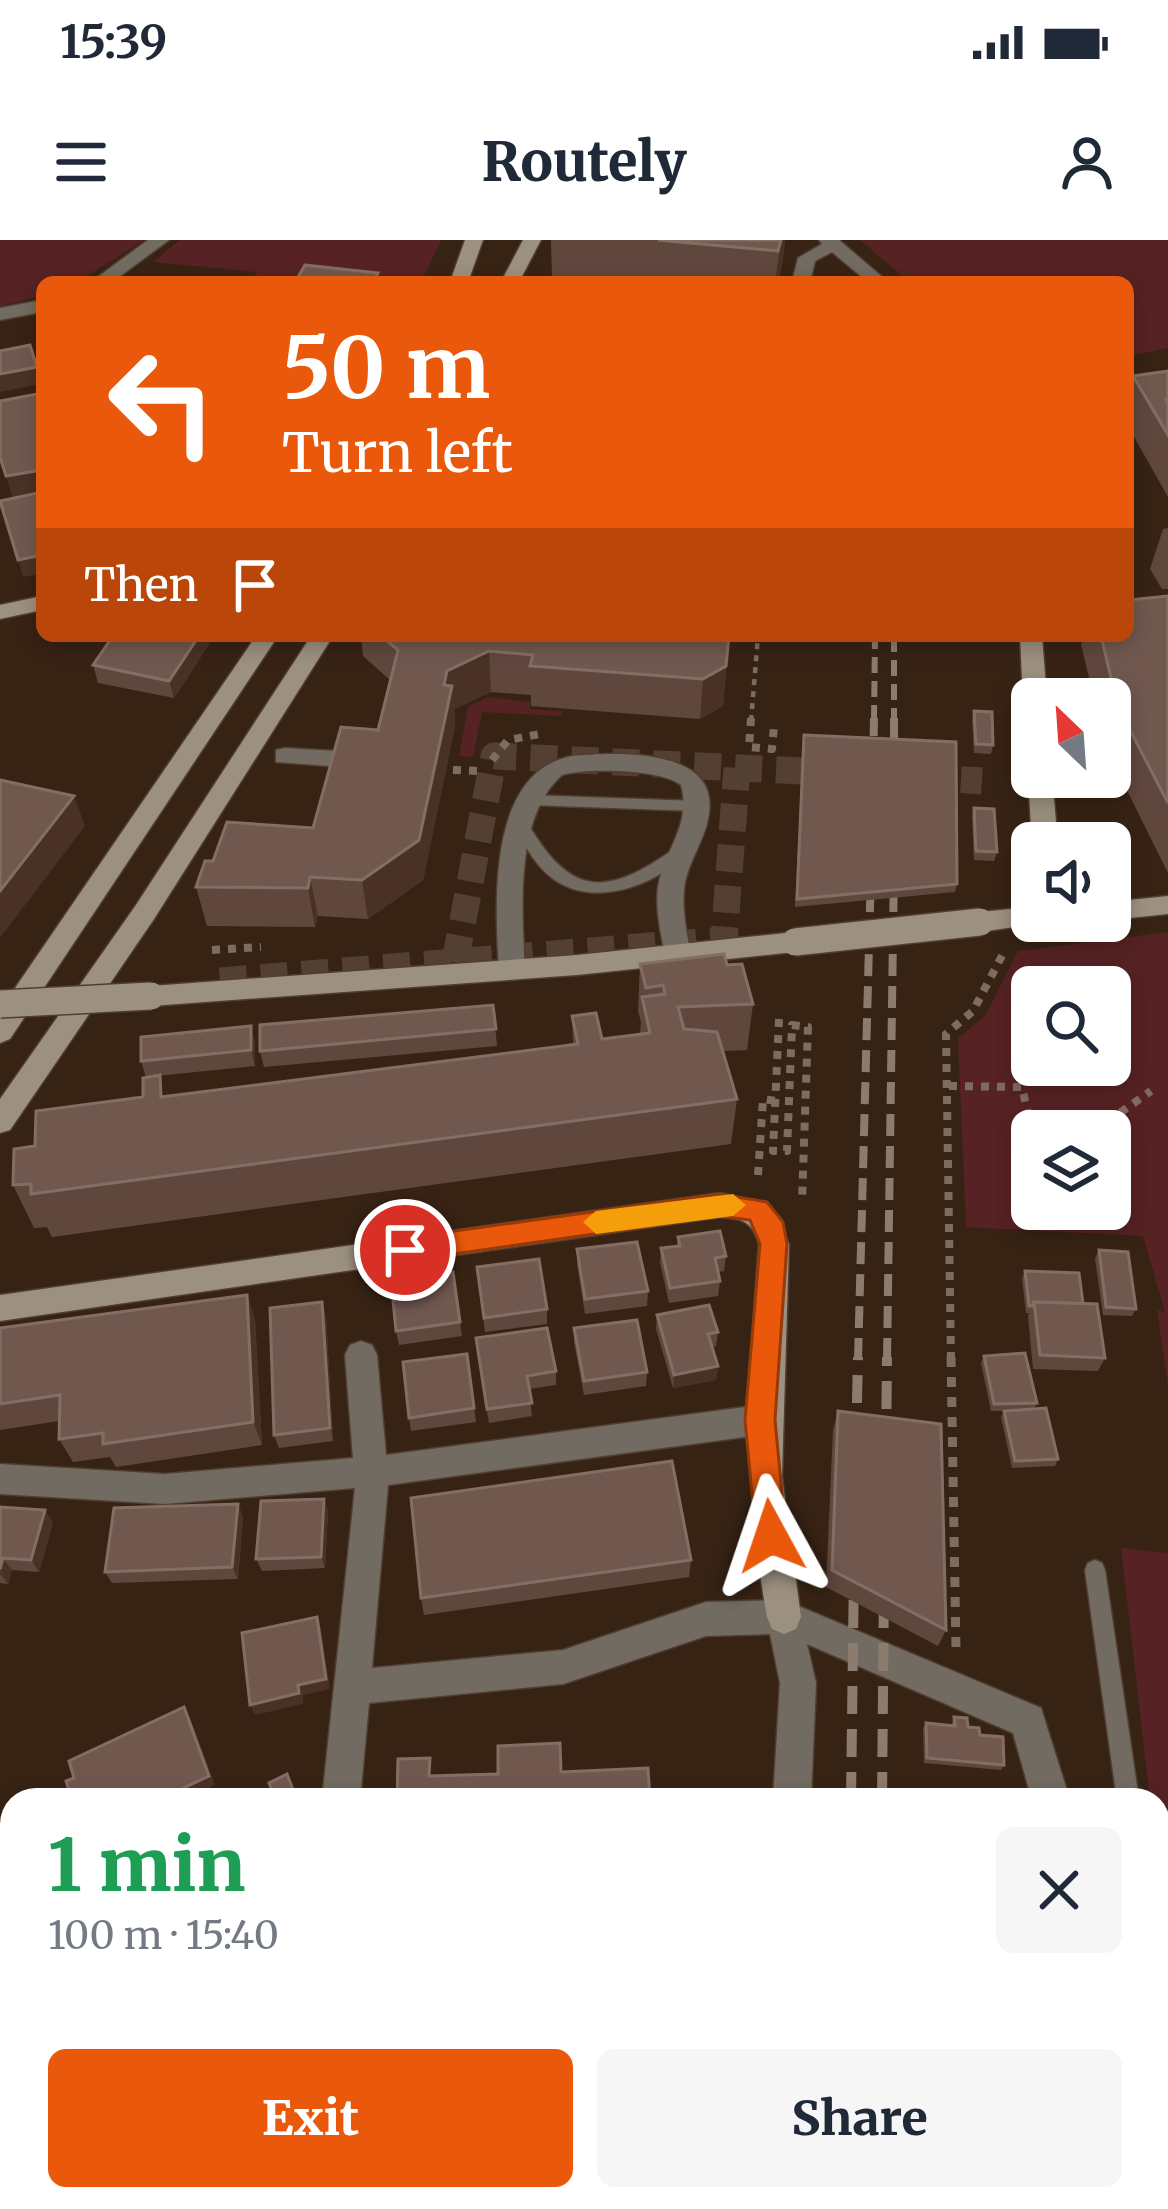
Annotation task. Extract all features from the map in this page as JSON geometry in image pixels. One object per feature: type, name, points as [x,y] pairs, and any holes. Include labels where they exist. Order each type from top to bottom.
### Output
[{"type":"street","points":[[109,276],[160,240]]},
{"type":"street","points":[[461,276],[474,240]]},
{"type":"street","points":[[514,276],[532,240]]},
{"type":"street","points":[[802,276],[807,258],[831,243],[872,276]]},
{"type":"street","points":[[0,314],[36,306]]},
{"type":"street","points":[[0,612],[36,604]]},
{"type":"street","points":[[0,1032],[262,642]]},
{"type":"street","points":[[0,1122],[145,911],[318,642]]},
{"type":"street","points":[[1031,642],[1034,678]]},
{"type":"street","points":[[285,756],[382,761]]},
{"type":"street","points":[[512,970],[508,920],[525,813],[539,778],[570,764],[661,767],[688,777],[697,806],[695,830],[670,902],[678,955]]},
{"type":"street","points":[[1131,909],[1168,905]]},
{"type":"street","points":[[0,1004],[144,990],[512,970],[1011,918]]},
{"type":"street","points":[[0,1308],[743,1205],[769,1222],[773,1244],[760,1420],[774,1574],[798,1683],[792,1788]]},
{"type":"street","points":[[342,1788],[371,1472],[361,1355]]},
{"type":"street","points":[[0,1479],[165,1489],[371,1472],[760,1420]]},
{"type":"street","points":[[353,1687],[563,1667],[706,1619],[784,1616],[956,1686],[1028,1721],[1048,1788]]},
{"type":"lane","points":[[686,848],[636,880],[595,889],[573,886],[540,862],[525,813],[697,806]]},
{"type":"lane","points":[[1095,1570],[1126,1788]]},
{"type":"path","points":[[758,642],[749,747],[772,749],[774,726]]},
{"type":"path","points":[[492,760],[508,740],[545,733]]},
{"type":"path","points":[[453,770],[479,771]]},
{"type":"path","points":[[212,950],[261,946]]},
{"type":"path","points":[[956,1686],[946,1034],[974,1011],[1006,946]]},
{"type":"path","points":[[779,1019],[773,1151],[787,1151],[792,1025],[808,1027],[802,1202]]},
{"type":"path","points":[[949,1086],[1022,1087],[1027,1110]]},
{"type":"path","points":[[1123,1110],[1151,1090]]},
{"type":"path","points":[[758,1175],[763,1099],[776,1101]]},
{"type":"shaded area","points":[[0,240],[144,240],[87,276],[36,276],[36,297],[0,306]]},
{"type":"shaded area","points":[[180,240],[441,240],[424,276],[255,276],[257,272],[153,262]]},
{"type":"shaded area","points":[[860,240],[1168,240],[1168,348],[1134,355],[1134,276],[902,276]]},
{"type":"shaded area","points":[[488,697],[530,702],[530,709],[563,711],[562,716],[482,712],[473,757],[459,756],[468,707]]},
{"type":"shaded area","points":[[1168,932],[1168,1386],[1157,1310],[1165,1312],[1143,1236],[1025,1230],[1131,1230],[1131,1110],[1011,1110],[1011,1229],[966,1227],[958,1038],[985,1016],[1018,951],[1131,942],[1131,937]]},
{"type":"shaded area","points":[[1121,1548],[1168,1553],[1168,1788],[1149,1788]]},
{"type":"building","points":[[658,240],[781,240],[778,251]]},
{"type":"building","points":[[305,265],[378,273],[376,276],[299,276]]},
{"type":"building","points":[[30,345],[36,367],[0,374],[0,351]]},
{"type":"building","points":[[1168,371],[1168,435],[1134,378]]},
{"type":"building","points":[[36,394],[36,471],[6,476],[0,457],[0,401]]},
{"type":"building","points":[[36,493],[36,556],[18,560],[0,501]]},
{"type":"building","points":[[1168,596],[1168,803],[1131,732],[1131,678],[1111,678],[1102,642],[1134,642],[1134,599]]},
{"type":"building","points":[[109,642],[195,642],[169,681],[93,665]]},
{"type":"building","points":[[388,642],[728,642],[726,666],[703,679],[530,666],[533,655],[489,651],[447,671],[444,685],[452,686],[419,840],[362,880],[310,877],[308,888],[196,887],[205,861],[213,861],[227,822],[313,828],[341,727],[378,730],[398,650]]},
{"type":"building","points":[[974,711],[992,712],[993,745],[976,744]]},
{"type":"building","points":[[804,735],[956,742],[957,884],[797,899]]},
{"type":"building","points":[[0,780],[74,796],[0,891]]},
{"type":"building","points":[[974,808],[994,809],[997,852],[976,851]]},
{"type":"building","points":[[724,954],[727,965],[742,964],[753,1004],[678,1007],[684,1029],[717,1032],[737,1099],[31,1194],[31,1184],[13,1185],[14,1149],[35,1146],[36,1111],[143,1097],[143,1078],[160,1075],[161,1097],[578,1044],[572,1016],[596,1013],[602,1039],[650,1033],[642,997],[665,994],[663,985],[646,988],[640,964]]},
{"type":"building","points":[[493,1005],[496,1029],[260,1051],[260,1025]]},
{"type":"building","points":[[251,1026],[251,1050],[141,1061],[141,1037]]},
{"type":"building","points":[[720,1231],[726,1256],[715,1258],[720,1281],[670,1288],[661,1248],[680,1246],[678,1237]]},
{"type":"building","points":[[637,1242],[648,1291],[585,1299],[577,1249]]},
{"type":"building","points":[[1099,1250],[1128,1252],[1136,1309],[1106,1307]]},
{"type":"building","points":[[539,1259],[547,1309],[484,1318],[477,1267]]},
{"type":"building","points":[[1025,1271],[1079,1273],[1083,1304],[1034,1302],[1029,1306]]},
{"type":"building","points":[[453,1272],[460,1322],[396,1331],[391,1279]]},
{"type":"building","points":[[247,1295],[253,1422],[103,1444],[103,1433],[59,1439],[60,1395],[0,1404],[0,1328]]},
{"type":"building","points":[[322,1302],[330,1428],[274,1435],[270,1308]]},
{"type":"building","points":[[1034,1302],[1097,1304],[1105,1358],[1040,1355]]},
{"type":"building","points":[[709,1305],[718,1332],[708,1334],[718,1366],[674,1375],[657,1315]]},
{"type":"building","points":[[637,1320],[647,1372],[584,1381],[574,1328]]},
{"type":"building","points":[[547,1328],[556,1371],[527,1376],[532,1403],[487,1409],[476,1338]]},
{"type":"building","points":[[1025,1353],[1037,1403],[994,1404],[984,1356]]},
{"type":"building","points":[[467,1354],[474,1408],[409,1418],[403,1362]]},
{"type":"building","points":[[1046,1408],[1058,1459],[1015,1461],[1004,1411]]},
{"type":"building","points":[[838,1411],[941,1424],[946,1630],[832,1570]]},
{"type":"building","points":[[672,1461],[691,1560],[421,1598],[411,1498]]},
{"type":"building","points":[[324,1499],[321,1557],[256,1559],[261,1501]]},
{"type":"building","points":[[238,1504],[232,1567],[105,1572],[114,1508]]},
{"type":"building","points":[[0,1507],[45,1510],[31,1560],[3,1558],[0,1569]]},
{"type":"building","points":[[317,1617],[326,1679],[298,1685],[299,1693],[250,1705],[242,1633]]},
{"type":"building","points":[[184,1707],[209,1776],[184,1788],[68,1788],[66,1781],[74,1778],[69,1761]]},
{"type":"building","points":[[954,1717],[967,1718],[968,1727],[979,1728],[980,1735],[1003,1737],[1004,1765],[927,1758],[926,1723],[955,1726]]},
{"type":"building","points":[[560,1743],[561,1772],[648,1768],[649,1788],[397,1788],[398,1759],[430,1758],[429,1776],[498,1774],[498,1746]]},
{"type":"building","points":[[287,1774],[292,1788],[271,1788],[269,1783]]},
{"type":"tunnel","points":[[455,962],[494,756],[842,773]]},
{"type":"tunnel","points":[[455,962],[724,940],[737,768]]},
{"type":"tunnel","points":[[920,777],[982,781]]},
{"type":"tunnel","points":[[220,981],[455,962]]},
{"type":"railway","points":[[874,721],[875,642]]},
{"type":"railway","points":[[894,642],[894,774]]},
{"type":"railway","points":[[873,768],[874,718]]},
{"type":"railway","points":[[887,1360],[894,864]]},
{"type":"railway","points":[[858,1360],[871,870]]},
{"type":"railway","points":[[856,1446],[858,1357]]},
{"type":"railway","points":[[886,1452],[887,1357]]},
{"type":"railway","points":[[851,1788],[854,1566]]},
{"type":"railway","points":[[882,1788],[884,1584]]},
{"type":"slow traffic","points":[[596,1222],[733,1205]]},
{"type":"route","points":[[405,1250],[720,1205],[758,1210],[769,1222],[773,1244],[760,1420],[771,1536]]}]
